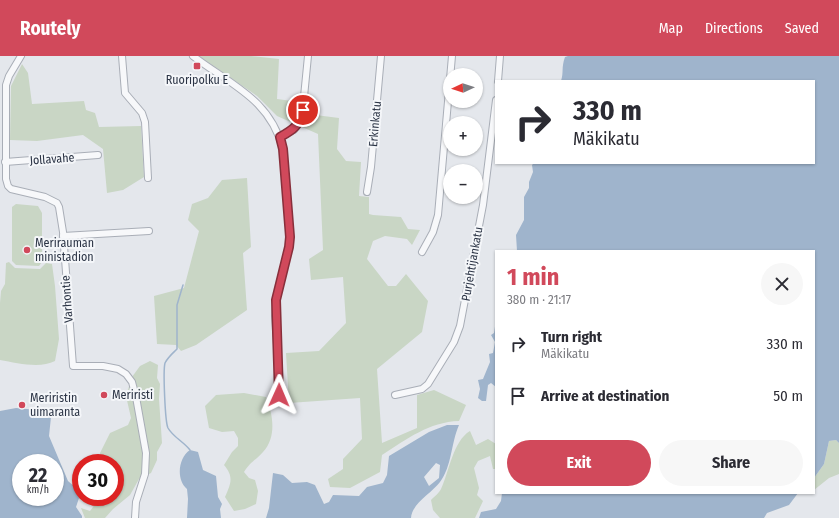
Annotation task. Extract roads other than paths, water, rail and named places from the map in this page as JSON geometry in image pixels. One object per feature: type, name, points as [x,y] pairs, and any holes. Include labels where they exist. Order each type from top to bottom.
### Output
[{"type":"street","name":"Varhontie","points":[[20,56],[9,76],[6,85],[6,179],[8,186],[11,189],[46,197],[58,203],[63,236],[73,366],[103,366],[118,369],[126,374],[132,382],[146,453],[145,474],[136,502],[135,518]]},
{"type":"street","points":[[122,56],[125,92],[138,107],[144,122],[148,178]]},
{"type":"street","points":[[193,56],[254,100],[266,112],[280,137],[283,149],[290,237],[276,300],[279,395]]},
{"type":"street","points":[[280,137],[294,130],[302,117],[308,56]]},
{"type":"street","name":"Erkinkatu","points":[[367,192],[371,167],[381,56]]},
{"type":"street","points":[[422,252],[433,232],[438,215],[452,56]]},
{"type":"street","points":[[498,80],[500,56]]},
{"type":"street","name":"Purjehtijankatu","points":[[395,395],[422,389],[428,384],[457,335],[462,318],[482,205],[495,108]]},
{"type":"street","name":"Jollavahe","points":[[5,162],[98,155]]},
{"type":"street","points":[[63,236],[149,230]]},
{"type":"water","points":[[839,56],[839,443],[836,440],[829,441],[824,464],[815,477],[815,250],[517,250],[516,235],[524,220],[524,197],[529,188],[529,182],[533,172],[533,164],[815,164],[815,80],[561,80],[565,57]]},
{"type":"water","points":[[495,326],[495,342],[491,335],[494,333]]},
{"type":"water","points":[[495,342],[495,386],[491,383],[488,385],[486,401],[482,401],[478,398],[480,389],[478,380],[483,379],[490,362],[489,354],[493,353]]},
{"type":"water","points":[[16,408],[38,410],[51,417],[49,436],[57,454],[12,454],[12,506],[64,506],[64,472],[68,481],[72,484],[72,506],[76,506],[82,518],[0,518],[0,411]]},
{"type":"water","points":[[447,425],[459,425],[444,476],[415,508],[411,518],[266,518],[269,508],[273,473],[283,475],[292,483],[307,482],[315,485],[324,504],[329,502],[333,495],[359,496],[367,487],[383,483],[387,475],[389,456],[429,432]],"holes":[[[436,463],[440,465],[439,478],[429,486],[424,477]]]},
{"type":"water","points":[[190,450],[198,452],[203,470],[216,476],[218,497],[222,504],[220,509],[221,518],[187,518],[187,489],[181,480],[180,469],[183,458]]},
{"type":"water","points":[[502,494],[797,494],[789,505],[767,513],[764,518],[479,518],[481,512],[496,509],[501,501]]},
{"type":"waterway","points":[[183,285],[177,305],[177,349],[165,363],[164,375],[168,428],[190,450]]},
{"type":"place","name":"Ruoripolku E","points":[[197,66]]},
{"type":"place","name":"Merirauman ministadion","points":[[27,250]]},
{"type":"place","name":"Meriristi","points":[[104,395]]},
{"type":"place","name":"Meriristin uimaranta","points":[[22,405]]}]
